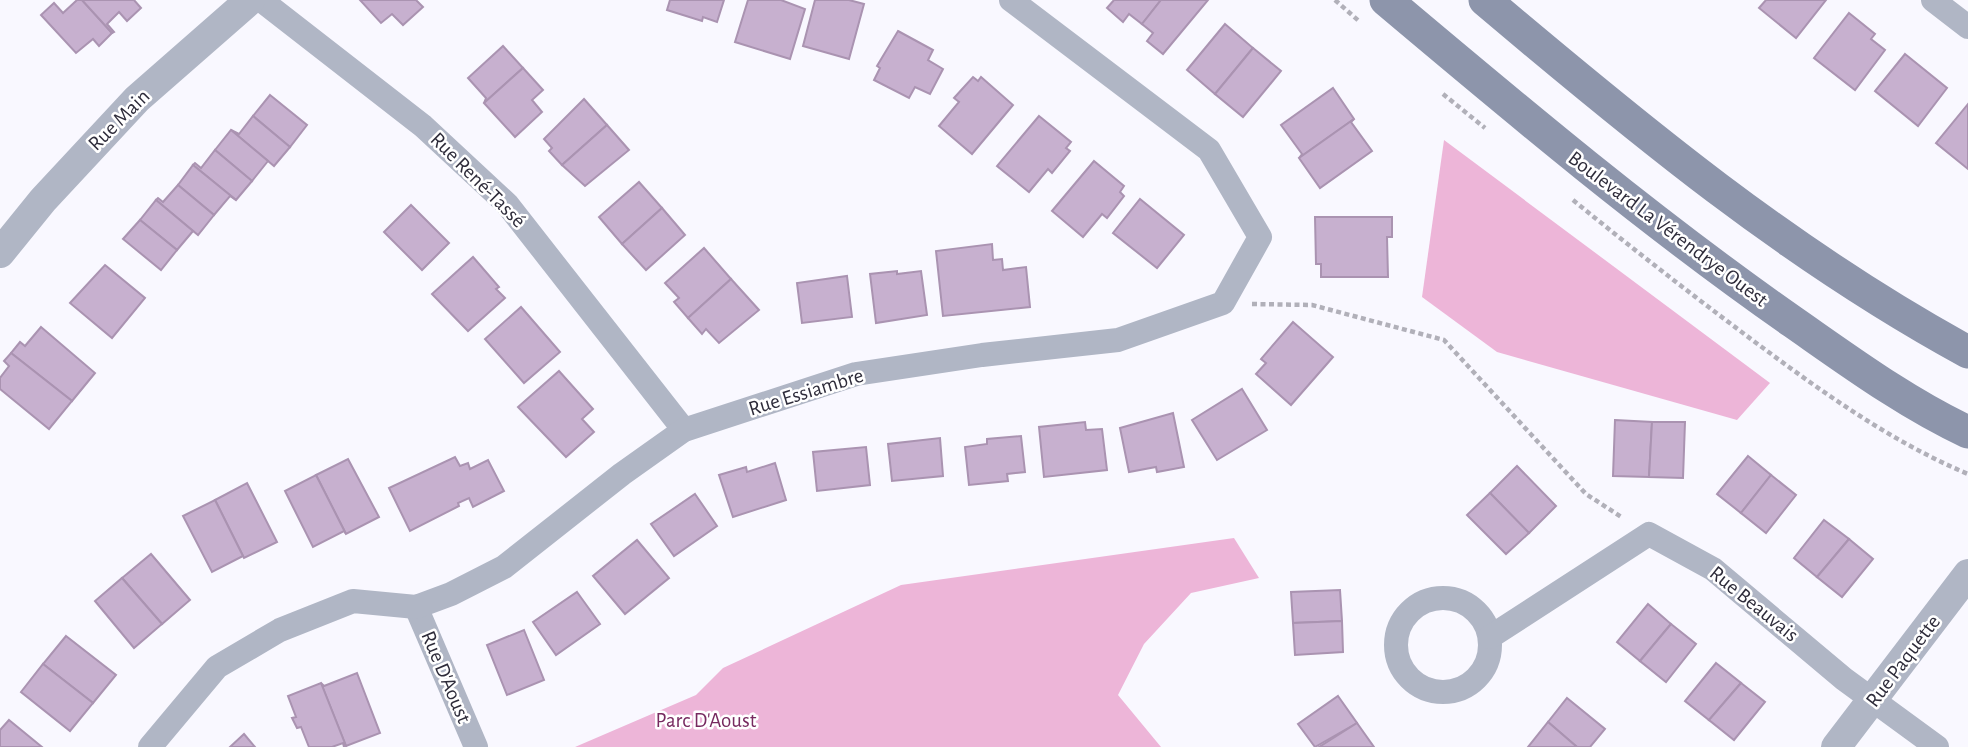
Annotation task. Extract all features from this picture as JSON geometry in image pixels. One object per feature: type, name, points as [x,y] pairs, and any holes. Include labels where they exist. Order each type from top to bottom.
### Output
[{"type":"main road","name":"Boulevard La Vérendrye Ouest","points":[[1386,0],[1562,148],[1706,262],[1858,367],[1939,419],[1968,432]]},
{"type":"main road","points":[[1485,0],[1709,184],[1900,315],[1968,352]]},
{"type":"street","name":"Rue Main","points":[[0,251],[43,200],[137,99],[250,0]]},
{"type":"street","name":"Rue René-Tassé","points":[[261,0],[423,126],[507,204],[684,430]]},
{"type":"street","points":[[1010,0],[1209,150],[1260,237],[1223,303]]},
{"type":"street","points":[[1933,0],[1968,27]]},
{"type":"street","name":"Rue Essiambre","points":[[150,747],[217,667],[280,630],[353,601],[416,607],[451,594],[504,567],[622,474],[684,430],[856,374],[982,355],[1118,340],[1223,303]]},
{"type":"street","points":[[1490,637],[1649,534]]},
{"type":"street","name":"Rue Beauvais","points":[[1649,534],[1713,569],[1874,701],[1937,747]]},
{"type":"street","name":"Rue Paquette","points":[[1836,747],[1874,701],[1968,574]]},
{"type":"street","name":"Rue D'Aoust","points":[[416,607],[476,747]]},
{"type":"path","points":[[1223,303],[1311,305],[1444,340],[1586,494],[1649,534]]},
{"type":"green space","points":[[1444,140],[1770,383],[1737,420],[1497,352],[1422,297]]},
{"type":"green space","name":"Parc D'Aoust","points":[[1234,538],[1259,578],[1191,593],[1144,644],[1118,695],[1161,747],[575,747],[696,695],[723,668],[901,585]]},
{"type":"building","points":[[77,0],[82,0],[112,33],[99,46],[93,39],[76,53],[41,15],[54,3],[63,13]]},
{"type":"building","points":[[82,0],[134,0],[141,8],[127,21],[119,12],[107,24],[114,32],[112,33]]},
{"type":"building","points":[[360,0],[416,0],[423,7],[403,25],[392,14],[381,23]]},
{"type":"building","points":[[670,0],[724,0],[717,22],[703,17],[702,21],[667,10]]},
{"type":"building","points":[[748,0],[781,0],[805,9],[790,59],[735,42]]},
{"type":"building","points":[[815,0],[849,0],[864,4],[849,59],[803,46]]},
{"type":"building","points":[[1114,0],[1161,0],[1142,24],[1129,14],[1123,22],[1107,8]]},
{"type":"building","points":[[1161,0],[1208,0],[1163,54],[1147,41],[1153,33],[1142,24]]},
{"type":"building","points":[[1766,0],[1826,0],[1796,38],[1759,8]]},
{"type":"building","points":[[1849,13],[1875,34],[1871,39],[1885,50],[1855,90],[1814,58]]},
{"type":"building","points":[[1225,24],[1253,48],[1215,94],[1187,70]]},
{"type":"building","points":[[898,31],[933,50],[928,60],[943,69],[930,94],[915,87],[909,98],[874,80],[880,68],[877,66]]},
{"type":"building","points":[[503,46],[523,68],[484,103],[486,98],[468,78]]},
{"type":"building","points":[[1253,48],[1281,71],[1243,117],[1215,94]]},
{"type":"building","points":[[1905,54],[1947,88],[1918,126],[1875,91]]},
{"type":"building","points":[[523,68],[543,90],[532,100],[542,112],[515,137],[484,103]]},
{"type":"building","points":[[973,77],[978,81],[981,77],[1013,105],[972,154],[939,126],[959,102],[954,98]]},
{"type":"building","points":[[1333,88],[1354,119],[1299,158],[1302,154],[1281,125]]},
{"type":"building","points":[[270,95],[307,125],[290,147],[253,116]]},
{"type":"building","points":[[584,99],[607,125],[562,165],[549,151],[552,148],[544,139]]},
{"type":"building","points":[[1968,104],[1968,169],[1936,143]]},
{"type":"building","points":[[253,116],[290,147],[274,166],[231,130],[239,134]]},
{"type":"building","points":[[1039,116],[1071,142],[1066,148],[1070,151],[1052,173],[1048,169],[1029,192],[997,166]]},
{"type":"building","points":[[1354,119],[1351,122],[1372,151],[1320,188],[1299,158]]},
{"type":"building","points":[[607,125],[629,150],[585,186],[562,165]]},
{"type":"building","points":[[231,130],[268,161],[252,181],[215,150]]},
{"type":"building","points":[[215,150],[252,181],[236,200],[193,165],[195,163],[201,168]]},
{"type":"building","points":[[1094,161],[1124,186],[1120,192],[1124,196],[1107,218],[1102,214],[1083,237],[1052,211]]},
{"type":"building","points":[[193,165],[236,200],[230,196],[214,215],[178,185]]},
{"type":"building","points":[[639,182],[662,208],[622,244],[599,217]]},
{"type":"building","points":[[178,185],[214,215],[198,235],[156,200],[158,198],[163,202]]},
{"type":"building","points":[[1140,199],[1184,235],[1157,268],[1113,233]]},
{"type":"building","points":[[156,200],[193,231],[177,250],[140,220]]},
{"type":"building","points":[[411,205],[449,243],[422,270],[384,232]]},
{"type":"building","points":[[662,208],[685,235],[646,270],[622,244]]},
{"type":"building","points":[[1315,217],[1392,217],[1392,237],[1387,237],[1388,277],[1321,277],[1321,264],[1316,264]]},
{"type":"building","points":[[140,220],[177,250],[161,270],[123,239]]},
{"type":"building","points":[[992,244],[993,260],[1002,259],[1003,270],[1026,267],[1030,307],[943,316],[936,251]]},
{"type":"building","points":[[704,248],[731,279],[688,318],[674,302],[679,298],[665,283]]},
{"type":"building","points":[[473,257],[505,298],[468,331],[432,294]]},
{"type":"building","points":[[105,265],[145,298],[112,338],[70,303]]},
{"type":"building","points":[[897,271],[897,274],[921,271],[927,315],[876,323],[870,274]]},
{"type":"building","points":[[847,276],[852,317],[802,323],[797,283]]},
{"type":"building","points":[[731,279],[759,310],[719,343],[706,329],[702,334],[688,318]]},
{"type":"building","points":[[521,307],[560,352],[524,383],[485,339]]},
{"type":"building","points":[[1293,322],[1333,357],[1291,405],[1256,374],[1266,363],[1261,359]]},
{"type":"building","points":[[41,327],[95,373],[72,401],[11,353],[20,342],[25,346]]},
{"type":"building","points":[[11,353],[72,401],[49,429],[0,389],[0,378],[9,366],[4,361]]},
{"type":"building","points":[[559,371],[593,409],[582,419],[594,432],[566,457],[518,407]]},
{"type":"building","points":[[1242,389],[1267,430],[1217,460],[1192,420]]},
{"type":"building","points":[[1173,413],[1184,467],[1157,472],[1156,467],[1129,472],[1120,428]]},
{"type":"building","points":[[1615,420],[1652,422],[1649,477],[1613,476]]},
{"type":"building","points":[[1085,422],[1086,430],[1102,429],[1107,470],[1044,477],[1039,427]]},
{"type":"building","points":[[1652,422],[1685,422],[1683,478],[1649,477]]},
{"type":"building","points":[[1021,436],[1025,472],[1007,474],[1008,481],[969,485],[965,447],[987,444],[987,439]]},
{"type":"building","points":[[940,438],[943,476],[892,481],[888,444]]},
{"type":"building","points":[[866,447],[870,485],[817,491],[813,452]]},
{"type":"building","points":[[1748,456],[1771,475],[1741,513],[1717,494]]},
{"type":"building","points":[[455,457],[460,466],[468,463],[470,469],[488,460],[504,491],[473,507],[469,498],[458,503],[459,506],[410,531],[389,488]]},
{"type":"building","points":[[348,459],[379,517],[346,534],[316,475]]},
{"type":"building","points":[[775,463],[786,500],[733,517],[719,475],[746,467],[747,472]]},
{"type":"building","points":[[1517,466],[1556,506],[1529,533],[1490,493]]},
{"type":"building","points":[[316,475],[346,534],[344,531],[313,547],[285,491]]},
{"type":"building","points":[[1771,475],[1796,495],[1766,533],[1741,513]]},
{"type":"building","points":[[247,483],[277,542],[244,558],[215,500]]},
{"type":"building","points":[[1490,493],[1529,533],[1506,554],[1467,515]]},
{"type":"building","points":[[695,494],[717,526],[674,556],[651,524]]},
{"type":"building","points":[[215,500],[243,556],[212,572],[183,516]]},
{"type":"building","points":[[1824,520],[1849,539],[1817,577],[1794,558]]},
{"type":"building","points":[[1849,539],[1873,559],[1842,597],[1817,577]]},
{"type":"building","points":[[637,540],[669,578],[625,614],[593,576]]},
{"type":"building","points":[[151,554],[190,600],[162,624],[122,578]]},
{"type":"building","points":[[122,578],[162,624],[134,648],[95,601]]},
{"type":"building","points":[[1340,590],[1342,621],[1293,623],[1291,592]]},
{"type":"building","points":[[577,592],[600,624],[556,655],[533,622]]},
{"type":"building","points":[[1648,604],[1671,624],[1640,661],[1617,642]]},
{"type":"building","points":[[1342,621],[1343,652],[1295,655],[1293,623]]},
{"type":"building","points":[[1671,624],[1696,644],[1666,682],[1640,661]]},
{"type":"building","points":[[524,630],[544,680],[507,695],[487,645]]},
{"type":"building","points":[[66,636],[116,675],[93,703],[43,664]]},
{"type":"building","points":[[1716,663],[1741,683],[1709,720],[1685,701]]},
{"type":"building","points":[[43,664],[93,703],[70,731],[21,692]]},
{"type":"building","points":[[357,673],[380,733],[346,746],[321,683],[324,686]]},
{"type":"building","points":[[321,683],[346,746],[344,747],[343,743],[332,747],[309,747],[301,727],[297,728],[292,718],[296,717],[288,696]]},
{"type":"building","points":[[1741,683],[1765,702],[1734,740],[1709,720]]},
{"type":"building","points":[[1338,696],[1357,723],[1315,747],[1298,724]]},
{"type":"building","points":[[1567,698],[1605,729],[1590,747],[1577,747],[1548,722]]},
{"type":"building","points":[[9,720],[42,747],[0,747],[0,730]]},
{"type":"building","points":[[1548,722],[1577,747],[1528,747]]},
{"type":"building","points":[[1357,723],[1374,747],[1319,747]]},
{"type":"building","points":[[244,734],[255,747],[230,747]]}]
